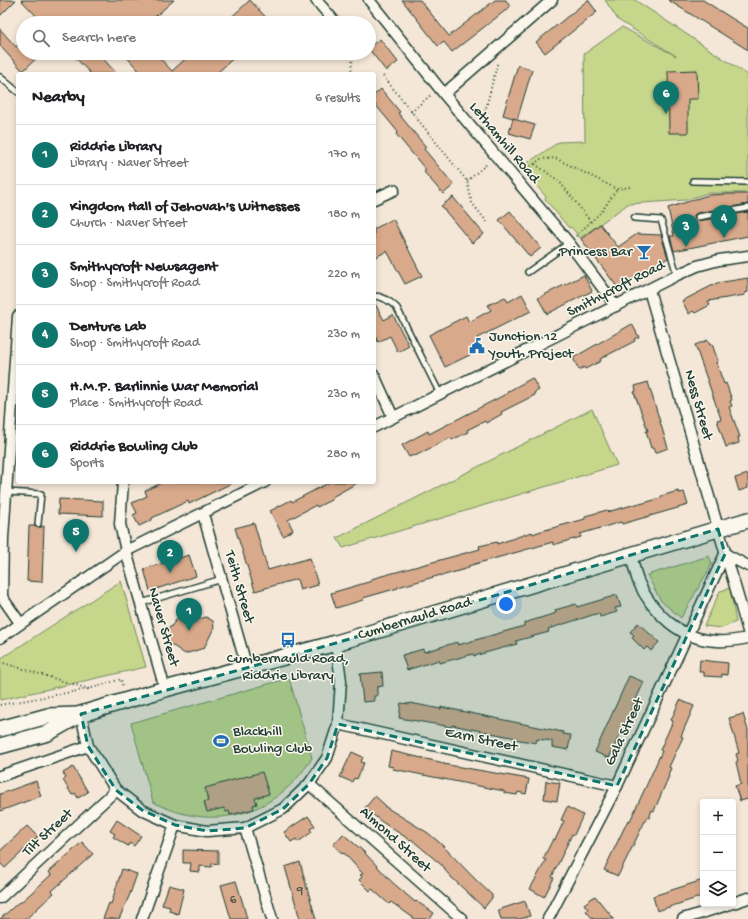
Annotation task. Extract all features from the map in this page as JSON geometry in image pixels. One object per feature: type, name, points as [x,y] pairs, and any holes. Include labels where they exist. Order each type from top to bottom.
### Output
[{"type":"main road","name":"Cumbernauld Road","points":[[0,729],[48,716],[81,714],[165,689],[247,668],[336,643],[748,520]]},
{"type":"main road","name":"Cumbernauld Road","points":[[0,746],[48,733],[81,714]]},
{"type":"street","points":[[316,0],[330,16]]},
{"type":"street","name":"Lethamhill Road","points":[[368,0],[441,91],[569,242],[616,306]]},
{"type":"street","points":[[441,91],[503,43],[552,0]]},
{"type":"street","points":[[376,198],[394,190]]},
{"type":"street","name":"Smithycroft Road","points":[[376,426],[677,275],[697,266],[719,260],[748,256]]},
{"type":"street","name":"Ness Street","points":[[649,290],[748,631]]},
{"type":"street","points":[[16,345],[3,538],[2,597],[20,623]]},
{"type":"street","points":[[376,379],[393,417]]},
{"type":"street","name":"Naver Street","points":[[123,484],[120,524],[126,551],[165,689]]},
{"type":"street","points":[[0,638],[126,551],[261,484]]},
{"type":"street","name":"Teith Street","points":[[203,514],[247,668]]},
{"type":"street","points":[[631,554],[638,580],[645,594],[653,606],[672,625],[687,634],[716,641],[731,641],[748,638]]},
{"type":"street","points":[[725,554],[748,566]]},
{"type":"street","name":"Gala Street","points":[[548,919],[617,786],[725,554]]},
{"type":"street","points":[[81,714],[88,746],[116,790],[142,810],[175,825],[207,832],[245,828],[283,809],[310,784],[327,758],[338,724],[341,681],[336,643]]},
{"type":"street","name":"Earn Street","points":[[338,724],[617,786]]},
{"type":"street","points":[[0,776],[88,746]]},
{"type":"street","name":"Almond Street","points":[[310,784],[462,919]]},
{"type":"street","name":"Tilt Street","points":[[0,898],[116,790]]},
{"type":"street","points":[[142,919],[175,825]]},
{"type":"street","points":[[245,828],[272,919]]},
{"type":"street","points":[[736,902],[748,898]]},
{"type":"street","points":[[683,919],[721,907]]},
{"type":"lane","points":[[0,77],[16,90]]},
{"type":"lane","points":[[693,182],[748,182]]},
{"type":"lane","points":[[698,217],[748,208]]},
{"type":"lane","points":[[634,218],[661,220],[677,275]]},
{"type":"lane","points":[[528,272],[569,242]]},
{"type":"lane","points":[[376,296],[385,299],[397,308],[440,394]]},
{"type":"lane","points":[[6,492],[41,494],[38,524]]},
{"type":"lane","points":[[141,603],[222,579]]},
{"type":"path","points":[[479,136],[503,43]]},
{"type":"path","points":[[351,72],[352,60]]},
{"type":"path","points":[[383,76],[467,181],[472,202],[487,222]]},
{"type":"path","points":[[411,112],[441,91]]},
{"type":"path","points":[[467,181],[496,156]]},
{"type":"path","points":[[515,178],[542,159],[556,158],[617,189],[630,187]]},
{"type":"path","points":[[535,164],[559,181],[591,222]]},
{"type":"path","points":[[569,242],[602,211],[617,189]]},
{"type":"path","points":[[0,662],[89,689]]},
{"type":"path","points":[[0,705],[89,689],[121,679],[127,701]]},
{"type":"highlighted area","points":[[718,529],[725,554],[617,786],[338,724],[327,758],[309,784],[283,809],[245,828],[207,831],[175,825],[142,810],[116,790],[88,746],[81,714],[336,643]]},
{"type":"green space","points":[[605,0],[635,0],[748,75],[748,193],[707,193],[686,200],[628,204],[580,238],[571,227],[569,228],[521,167],[559,142],[585,141],[584,54],[622,27],[676,56],[618,20]]},
{"type":"green space","points":[[592,409],[617,465],[343,548],[337,538]]},
{"type":"green space","points":[[709,556],[712,564],[681,618],[661,601],[647,575]]},
{"type":"green space","points":[[121,581],[146,667],[0,700],[0,659]]},
{"type":"green space","points":[[730,588],[736,622],[721,628],[704,626],[720,591]]},
{"type":"green space","name":"Blackhill Bowling Club","points":[[289,678],[312,758],[297,778],[280,794],[262,806],[242,813],[220,817],[198,816],[176,811],[153,802],[131,723]]},
{"type":"building","points":[[0,0],[16,0],[0,16]]},
{"type":"building","points":[[21,0],[174,0],[156,16],[36,16]]},
{"type":"building","points":[[250,0],[265,16],[233,16]]},
{"type":"building","points":[[402,0],[420,0],[449,36],[495,0],[506,0],[510,7],[452,52],[444,42],[438,46]]},
{"type":"building","points":[[588,0],[597,12],[545,53],[536,42]]},
{"type":"building","points":[[668,0],[703,0],[748,28],[748,50]]},
{"type":"building","points":[[0,29],[16,47],[16,60],[35,60],[23,71],[0,46]]},
{"type":"building","points":[[380,39],[398,62],[386,71],[376,58],[376,42]]},
{"type":"building","points":[[78,60],[104,60],[115,72],[89,72]]},
{"type":"building","points":[[129,60],[162,60],[172,71],[184,60],[231,60],[218,72],[140,72]]},
{"type":"building","points":[[518,65],[532,70],[517,120],[535,125],[530,139],[509,133],[513,118],[503,115]]},
{"type":"building","points":[[697,70],[698,99],[688,99],[688,133],[669,133],[668,71]]},
{"type":"building","points":[[381,89],[400,112],[398,113],[426,147],[424,149],[454,185],[443,194],[424,172],[426,170],[396,134],[398,132],[376,105],[376,93]]},
{"type":"building","points":[[748,194],[748,204],[697,213],[694,215],[694,218],[699,221],[748,212],[748,236],[674,251],[670,236],[674,236],[668,208],[708,195]]},
{"type":"building","points":[[453,197],[484,234],[472,243],[441,206]]},
{"type":"building","points":[[510,211],[541,248],[530,257],[499,220]]},
{"type":"building","points":[[393,219],[422,276],[405,284],[387,251],[376,257],[376,228]]},
{"type":"building","points":[[600,224],[618,247],[637,234],[661,235],[668,258],[618,288],[581,239]]},
{"type":"building","points":[[584,275],[592,291],[547,314],[538,298]]},
{"type":"building","points":[[748,278],[748,292],[745,293],[745,295],[708,301],[710,305],[695,313],[693,311],[689,314],[682,301],[717,283]]},
{"type":"building","points":[[522,294],[531,311],[477,338],[482,349],[445,367],[429,335],[466,316],[469,322],[491,310],[488,305],[505,297],[508,302]]},
{"type":"building","points":[[376,306],[384,320],[393,315],[409,346],[398,352],[390,336],[378,342],[376,338]]},
{"type":"building","points":[[632,324],[639,337],[634,339],[635,341],[600,359],[601,361],[585,369],[584,367],[579,370],[573,358]]},
{"type":"building","points":[[708,340],[710,345],[712,344],[718,361],[716,362],[732,400],[730,401],[732,406],[729,407],[740,437],[738,437],[739,443],[726,447],[717,420],[721,419],[695,345]]},
{"type":"building","points":[[532,378],[539,390],[534,393],[535,395],[501,412],[502,414],[486,423],[485,421],[452,440],[451,438],[446,440],[415,456],[409,457],[402,445],[428,431],[429,434],[508,393],[507,392]]},
{"type":"building","points":[[648,382],[668,448],[655,453],[653,448],[651,448],[646,431],[648,431],[634,392],[636,391],[635,386]]},
{"type":"building","points":[[748,474],[748,488],[739,491],[735,478]]},
{"type":"building","points":[[159,484],[230,484],[189,504],[188,501],[152,518],[152,520],[139,526],[133,515],[137,513],[132,503],[147,496],[145,491]]},
{"type":"building","points":[[326,484],[355,484],[332,497],[333,499],[317,507],[316,505],[288,520],[293,530],[283,536],[270,511],[291,500],[292,502]]},
{"type":"building","points":[[678,491],[679,493],[684,492],[688,505],[622,524],[621,522],[580,534],[581,537],[553,545],[553,542],[468,566],[469,568],[398,587],[336,608],[331,593],[372,581],[371,579],[480,549],[479,546],[497,542],[497,544],[532,532],[533,534],[585,519],[585,516],[640,504]]},
{"type":"building","points":[[59,499],[103,501],[103,516],[58,514]]},
{"type":"building","points":[[254,523],[268,570],[310,558],[318,585],[300,590],[297,579],[255,591],[235,528]]},
{"type":"building","points":[[29,526],[35,526],[38,528],[44,526],[42,582],[27,581]]},
{"type":"building","points":[[189,555],[196,576],[150,591],[144,569]]},
{"type":"building","points":[[617,595],[621,607],[615,608],[617,612],[600,617],[599,613],[548,629],[549,632],[516,641],[517,644],[474,656],[473,654],[440,663],[439,660],[407,670],[402,655],[423,649],[424,652],[457,642],[458,645],[524,626],[524,623],[556,613],[555,610],[576,604],[577,607]]},
{"type":"building","points":[[188,606],[189,612],[200,619],[206,617],[213,621],[214,628],[204,648],[185,654],[166,641],[164,634],[178,617],[176,610]]},
{"type":"building","points":[[638,623],[659,642],[651,651],[647,647],[644,650],[632,638],[634,635],[630,632]]},
{"type":"building","points":[[700,660],[728,663],[727,675],[722,674],[722,677],[704,676],[704,672],[699,672]]},
{"type":"building","points":[[382,672],[383,686],[377,687],[377,696],[374,696],[374,701],[363,702],[360,674]]},
{"type":"building","points":[[629,676],[644,682],[609,758],[595,752]]},
{"type":"building","points":[[680,700],[694,706],[681,736],[683,737],[669,767],[671,768],[668,775],[669,776],[654,811],[652,810],[649,818],[647,817],[618,876],[604,870],[628,820],[630,821],[662,751],[660,750],[673,721],[671,720]]},
{"type":"building","points":[[401,703],[410,703],[441,709],[441,707],[563,732],[563,734],[571,735],[568,750],[552,747],[552,741],[537,739],[536,743],[452,725],[452,727],[399,718]]},
{"type":"building","points":[[743,714],[748,730],[748,799],[740,801],[735,786],[741,784],[736,762],[738,761],[736,754],[739,753],[729,718]]},
{"type":"building","points":[[391,751],[444,763],[443,764],[529,779],[526,794],[518,792],[517,795],[504,793],[504,791],[393,769],[394,767],[388,766]]},
{"type":"building","points":[[352,752],[363,757],[361,762],[364,763],[357,779],[354,778],[352,782],[340,777]]},
{"type":"building","points":[[73,767],[88,792],[78,798],[75,793],[72,795],[63,780],[66,778],[63,773]]},
{"type":"building","points":[[262,772],[269,794],[255,798],[257,804],[253,805],[254,809],[230,815],[229,811],[226,812],[224,808],[207,812],[204,802],[208,801],[205,788]]},
{"type":"building","points":[[36,781],[41,796],[0,811],[0,794]]},
{"type":"building","points":[[546,781],[560,783],[557,801],[544,799]]},
{"type":"building","points":[[375,796],[385,805],[384,806],[428,833],[440,843],[492,895],[492,898],[484,908],[451,877],[444,869],[445,868],[411,839],[410,840],[382,822],[365,808]]},
{"type":"building","points":[[567,807],[583,815],[574,835],[572,834],[552,877],[554,878],[544,897],[530,889],[546,860],[543,859],[553,839],[555,840],[564,821],[561,820]]},
{"type":"building","points":[[308,816],[315,826],[310,829],[312,832],[298,842],[296,839],[291,842],[284,832]]},
{"type":"building","points":[[117,820],[141,836],[134,846],[130,843],[128,846],[113,837],[115,834],[110,831]]},
{"type":"building","points":[[27,826],[38,837],[5,868],[0,863],[0,851]]},
{"type":"building","points":[[343,834],[363,851],[392,882],[415,902],[416,901],[434,913],[430,919],[415,919],[391,902],[389,904],[372,889],[370,891],[359,880],[362,877],[360,875],[363,874],[344,853],[343,854],[333,845]]},
{"type":"building","points":[[82,842],[93,854],[52,891],[54,893],[26,919],[0,919],[51,875],[49,872]]},
{"type":"building","points":[[183,850],[218,851],[218,864],[212,863],[212,867],[200,866],[200,872],[190,871],[191,863],[183,863]]},
{"type":"building","points":[[300,862],[316,919],[300,919],[285,867]]},
{"type":"building","points":[[122,869],[137,874],[130,894],[119,919],[103,919],[109,903],[111,904]]},
{"type":"building","points":[[236,881],[247,919],[231,919],[221,885]]},
{"type":"building","points":[[700,881],[700,897],[657,911],[653,896]]},
{"type":"building","points":[[169,885],[184,889],[178,914],[169,911],[170,907],[162,905]]},
{"type":"building","points":[[595,896],[614,919],[593,919],[586,911],[588,909],[584,904]]},
{"type":"building","points":[[525,901],[530,916],[520,919],[501,919],[498,910]]},
{"type":"place","name":"Riddrie Bowling Club","points":[[666,114]]},
{"type":"place","name":"Denture Lab","points":[[724,238]]},
{"type":"place","name":"Smithycroft Newsagent","points":[[686,247]]},
{"type":"place","name":"Princess Bar","points":[[644,252]]},
{"type":"place","name":"Junction 12 Youth Project","points":[[477,346]]},
{"type":"place","name":"H.M.P. Barlinnie War Memorial","points":[[76,552]]},
{"type":"place","name":"Kingdom Hall of Jehovah's Witnesses","points":[[170,573]]},
{"type":"place","name":"Riddrie Library","points":[[189,631]]},
{"type":"place","name":"Cumbernauld Road, Riddrie Library","points":[[288,640]]},
{"type":"place","name":"Blackhill Bowling Club","points":[[221,741]]}]
